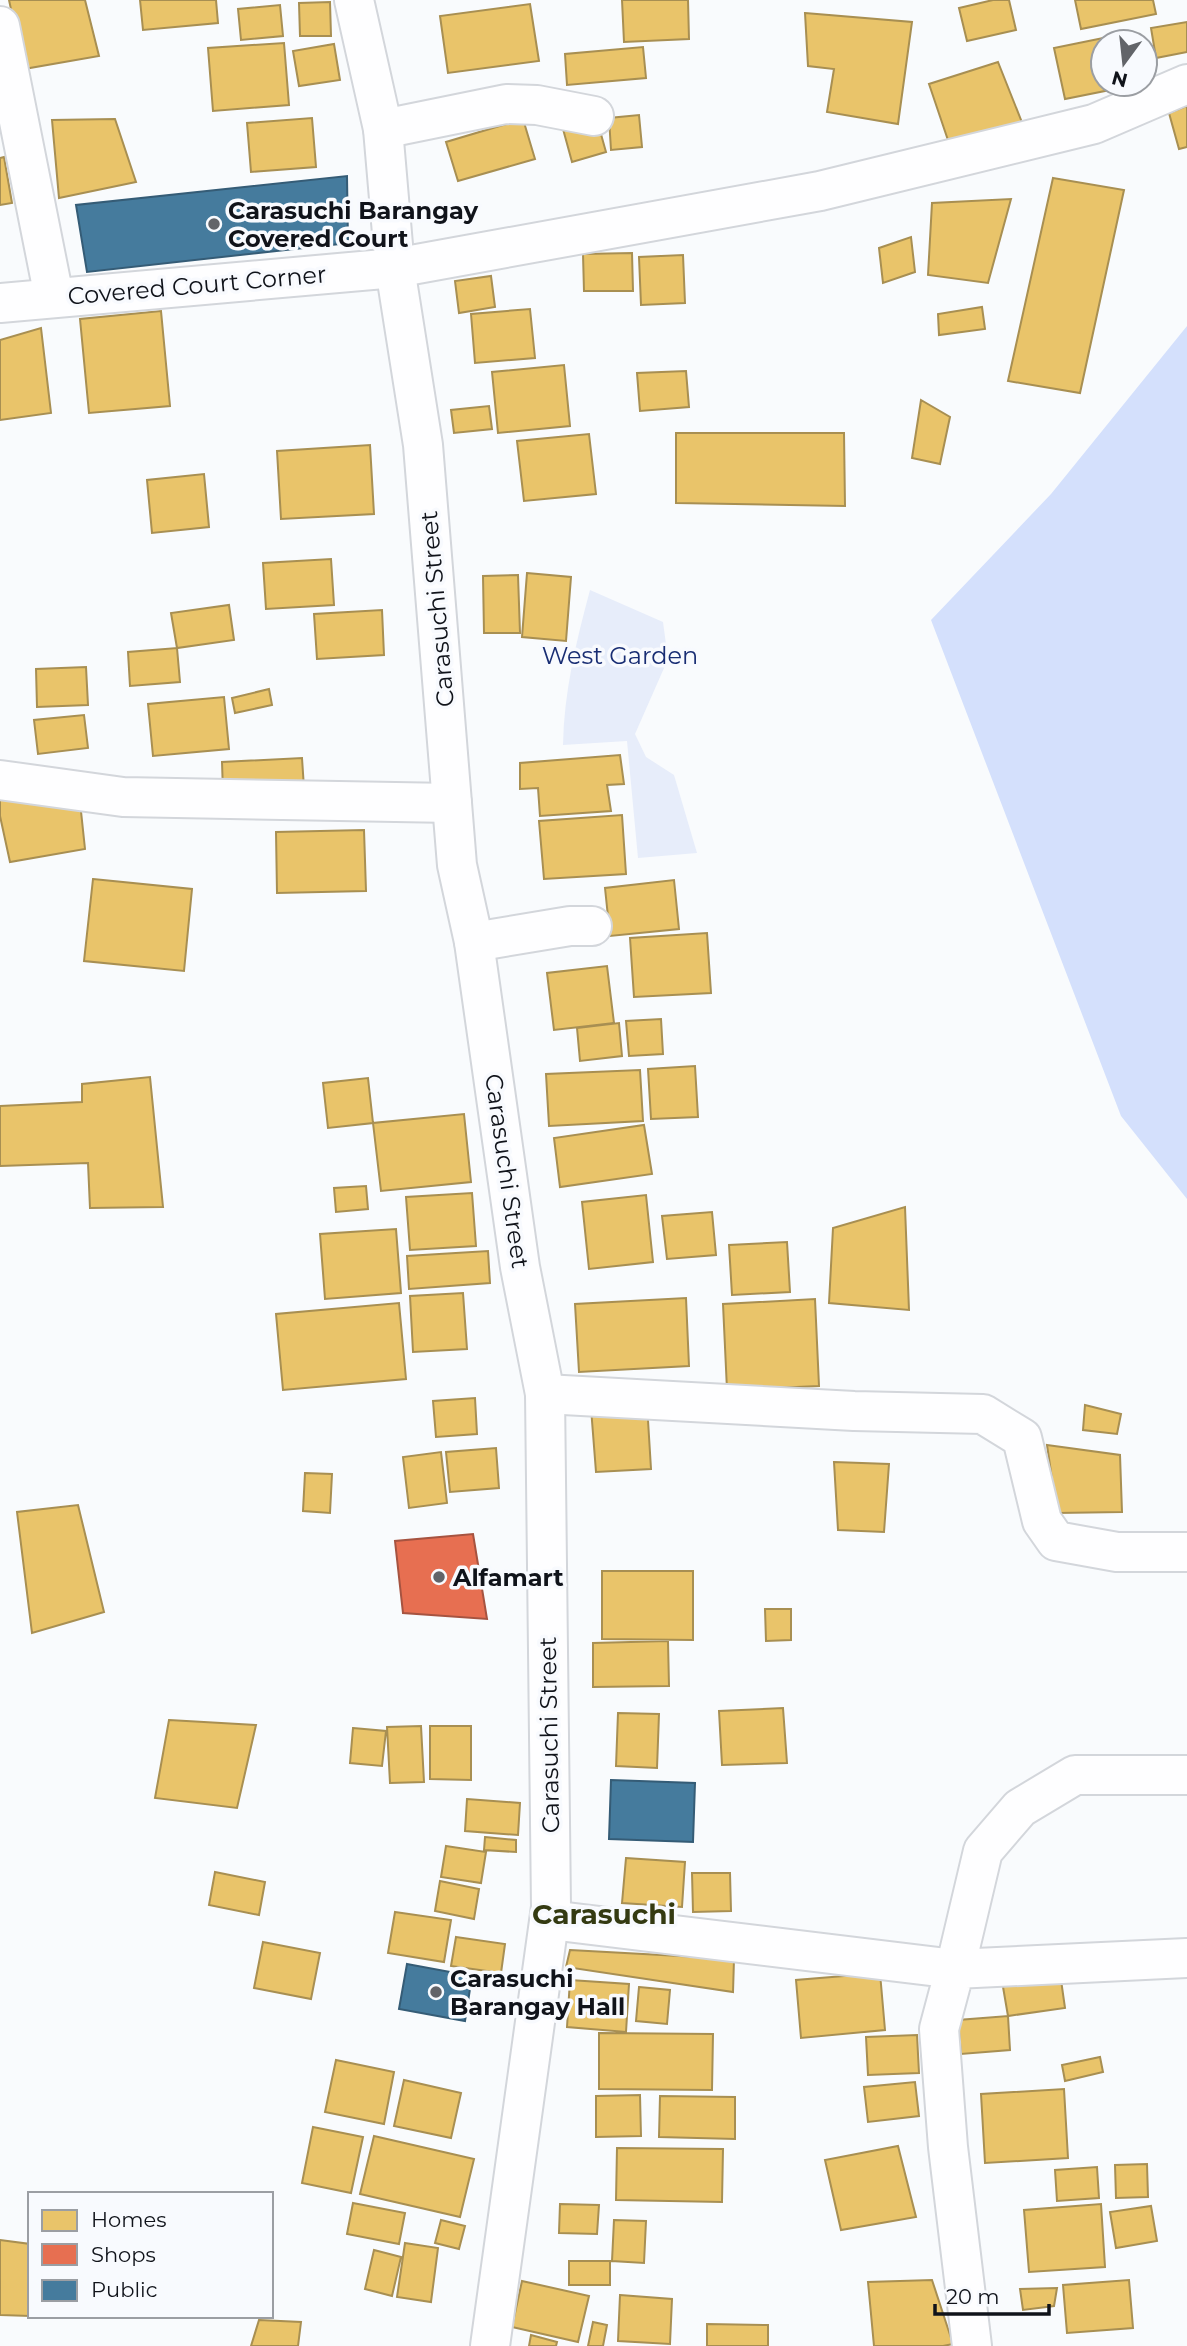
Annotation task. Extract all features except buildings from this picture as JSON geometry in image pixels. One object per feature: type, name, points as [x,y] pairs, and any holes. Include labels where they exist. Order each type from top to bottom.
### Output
[{"type":"street","name":"Carasuchi Street","points":[[354,0],[383,129],[395,268],[423,444],[457,864],[474,942],[520,1267],[545,1394],[551,1907],[490,2346]]},
{"type":"street","points":[[0,26],[54,297]]},
{"type":"street","name":"Covered Court Corner","points":[[0,303],[395,268],[820,191],[1094,124],[1187,84]]},
{"type":"street","points":[[383,129],[506,104],[528,104],[594,116]]},
{"type":"street","points":[[0,780],[123,797],[452,803]]},
{"type":"street","points":[[474,942],[570,926],[592,926]]},
{"type":"street","points":[[545,1394],[854,1411],[983,1414],[1023,1438],[1042,1521],[1056,1541],[1117,1552],[1187,1552]]},
{"type":"street","points":[[972,2346],[948,2147],[939,2029],[982,1851],[1020,1808],[1075,1775],[1187,1775]]},
{"type":"street","points":[[550,1920],[955,1969],[1187,1958]]},
{"type":"green space","name":"West Garden","points":[[590,590],[663,622],[668,659],[635,734],[646,757],[674,775],[697,853],[638,858],[627,741],[563,745],[572,667]]},
{"type":"shaded area","points":[[1187,326],[1187,1199],[1121,1116],[931,620],[1051,494]]},
{"type":"place","name":"Carasuchi Barangay Covered Court","points":[[214,224]]},
{"type":"place","name":"Alfamart","points":[[439,1577]]},
{"type":"place","name":"Carasuchi Barangay Hall","points":[[436,1992]]},
{"type":"district","name":"Carasuchi","points":[[604,1914]]}]
